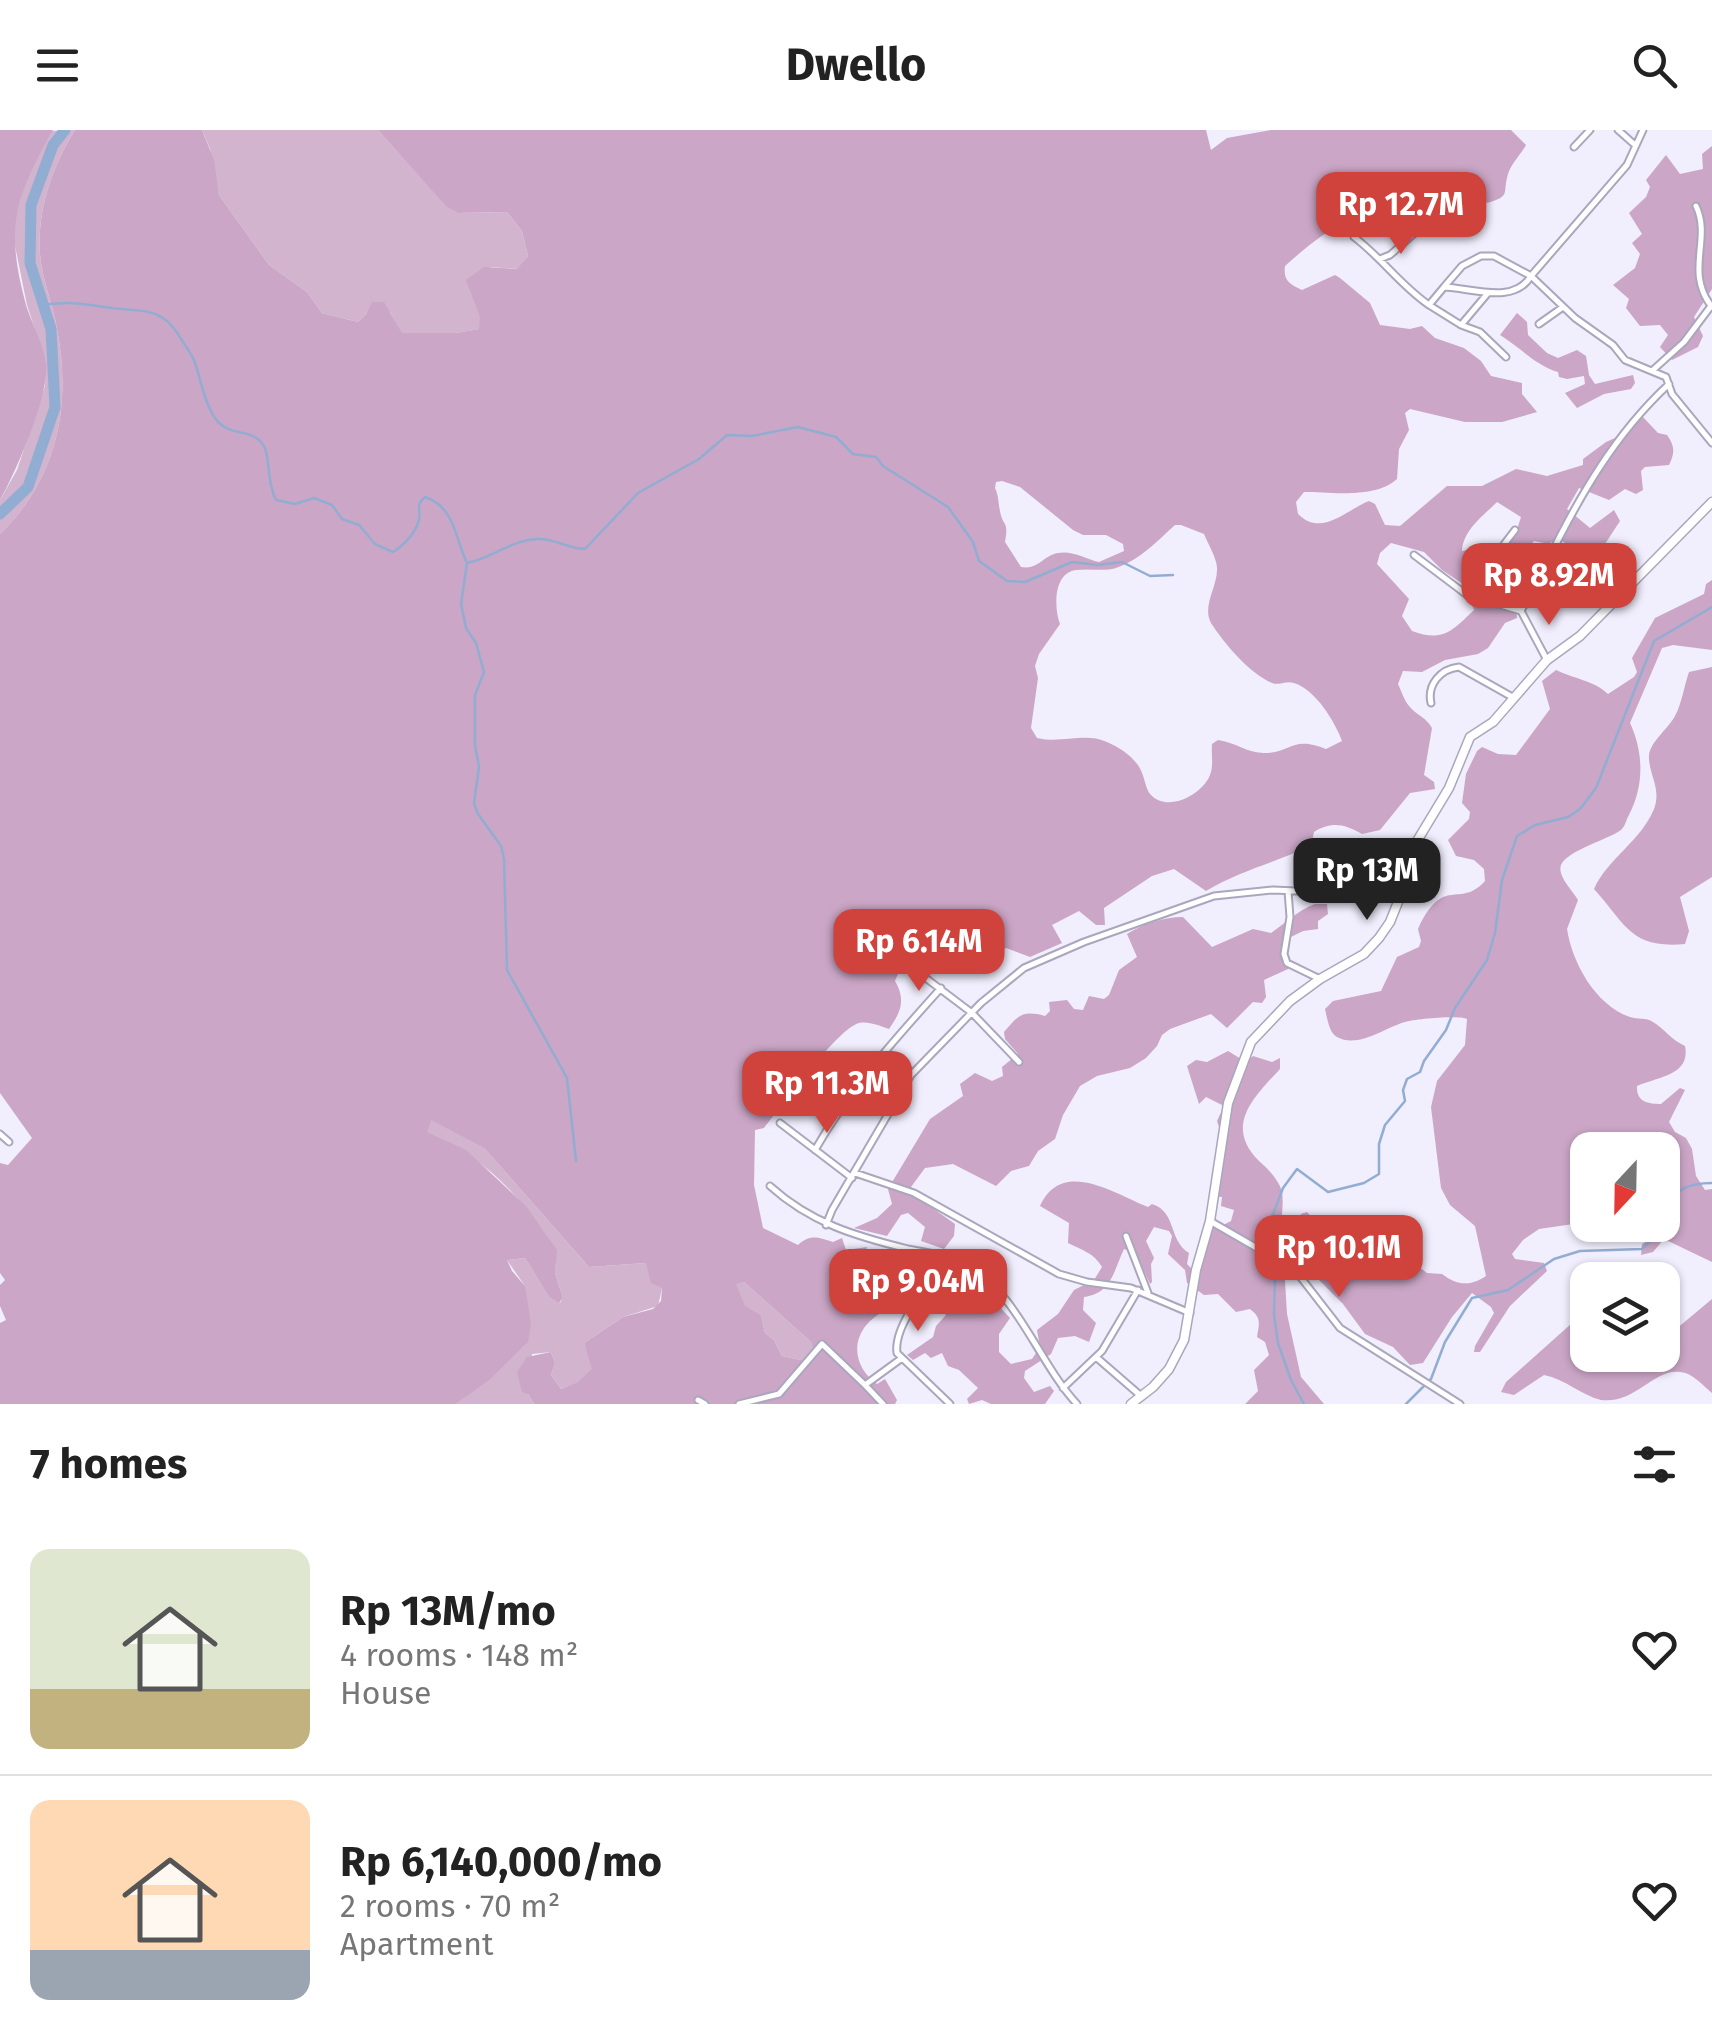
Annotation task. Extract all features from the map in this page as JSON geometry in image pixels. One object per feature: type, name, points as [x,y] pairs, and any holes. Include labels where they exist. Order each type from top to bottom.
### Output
[{"type":"main road","points":[[1130,1404],[1176,1358],[1210,1221],[1228,1103],[1247,1050],[1272,1018],[1320,979],[1364,954],[1379,938],[1390,922],[1417,841],[1449,788],[1466,743],[1493,722],[1547,660],[1567,648],[1712,502]]},
{"type":"street","points":[[1574,147],[1590,130]]},
{"type":"street","points":[[1618,130],[1636,146]]},
{"type":"street","points":[[1444,287],[1491,292],[1517,290],[1607,191],[1630,160],[1643,130]]},
{"type":"street","points":[[1653,370],[1684,342],[1711,307],[1698,272],[1705,222],[1696,206]]},
{"type":"street","points":[[1380,259],[1390,255],[1427,222]]},
{"type":"street","points":[[1354,237],[1395,278],[1461,325],[1488,338],[1506,357]]},
{"type":"street","points":[[1430,304],[1462,266],[1485,255],[1494,256],[1532,276],[1563,307],[1613,345],[1625,360],[1666,377],[1672,394],[1712,443]]},
{"type":"street","points":[[1461,325],[1491,292]]},
{"type":"street","points":[[1538,324],[1563,307]]},
{"type":"street","points":[[1521,611],[1603,458],[1669,384]]},
{"type":"street","points":[[1473,598],[1515,530]]},
{"type":"street","points":[[1414,555],[1473,598],[1521,611],[1547,660]]},
{"type":"street","points":[[1600,557],[1632,581]]},
{"type":"street","points":[[1546,564],[1608,608]]},
{"type":"street","points":[[1431,703],[1432,684],[1459,667],[1514,698]]},
{"type":"street","points":[[826,1226],[910,1075],[1016,972],[1084,942],[1214,896],[1288,890],[1343,893],[1395,872],[1407,874]]},
{"type":"street","points":[[1288,890],[1286,964],[1320,979]]},
{"type":"street","points":[[886,948],[972,1014],[1019,1062]]},
{"type":"street","points":[[815,1150],[871,1068],[941,988]]},
{"type":"street","points":[[780,1123],[853,1175],[914,1193],[1059,1274],[1138,1290],[1190,1314]]},
{"type":"street","points":[[0,1134],[9,1142]]},
{"type":"street","points":[[770,1186],[795,1208],[826,1226],[949,1258],[979,1274],[1007,1301],[1077,1404]]},
{"type":"street","points":[[1210,1221],[1295,1270],[1340,1328],[1460,1404]]},
{"type":"street","points":[[1126,1236],[1149,1296]]},
{"type":"street","points":[[949,1258],[899,1334],[896,1350],[950,1404]]},
{"type":"street","points":[[1063,1388],[1096,1357],[1138,1290]]},
{"type":"street","points":[[739,1404],[779,1394],[822,1344],[884,1404]]},
{"type":"street","points":[[1096,1357],[1141,1396]]},
{"type":"street","points":[[865,1385],[902,1358]]},
{"type":"street","points":[[698,1400],[705,1404]]},
{"type":"shaded area","points":[[0,130],[53,130],[29,175],[15,234],[20,278],[45,356],[46,377],[31,433],[0,500]]},
{"type":"shaded area","points":[[75,130],[59,159],[41,221],[41,264],[61,358],[61,413],[56,440],[35,490],[0,534],[0,500],[17,470],[45,386],[46,363],[27,305],[12,231],[25,180],[52,131]]},
{"type":"shaded area","points":[[75,130],[202,130],[214,160],[219,195],[269,265],[307,292],[322,313],[358,322],[372,302],[384,302],[402,333],[456,333],[479,329],[480,317],[466,280],[484,267],[517,269],[528,256],[522,231],[507,212],[458,213],[447,207],[378,130],[1206,130],[1211,150],[1227,138],[1271,130],[1511,130],[1526,145],[1509,170],[1505,193],[1500,198],[1487,203],[1468,186],[1434,182],[1428,188],[1417,188],[1390,209],[1350,220],[1324,234],[1285,266],[1285,275],[1302,290],[1335,275],[1370,303],[1380,325],[1410,329],[1422,326],[1435,338],[1464,348],[1481,361],[1491,376],[1522,383],[1522,394],[1537,412],[1502,422],[1465,422],[1410,409],[1405,413],[1409,430],[1399,449],[1397,479],[1365,492],[1304,492],[1296,502],[1298,514],[1307,521],[1325,523],[1369,501],[1375,504],[1385,525],[1400,526],[1447,486],[1482,486],[1516,469],[1547,476],[1583,465],[1583,459],[1624,434],[1641,415],[1658,433],[1667,435],[1673,453],[1669,465],[1645,467],[1641,471],[1643,490],[1636,494],[1625,489],[1609,500],[1579,488],[1567,509],[1590,528],[1614,510],[1620,521],[1590,567],[1602,580],[1620,588],[1614,598],[1598,593],[1576,571],[1579,552],[1557,538],[1549,544],[1534,541],[1501,577],[1482,574],[1477,584],[1497,595],[1517,594],[1522,599],[1516,605],[1517,618],[1505,623],[1488,648],[1478,654],[1445,660],[1422,672],[1403,671],[1398,684],[1404,698],[1432,728],[1424,775],[1434,782],[1435,789],[1410,793],[1380,830],[1362,834],[1344,826],[1326,826],[1314,832],[1311,846],[1206,891],[1174,869],[1152,876],[1104,908],[1105,925],[1096,925],[1079,911],[1052,925],[1062,943],[1030,957],[1006,948],[987,957],[976,950],[974,929],[959,925],[931,948],[909,948],[895,981],[901,1006],[889,1029],[863,1023],[849,1028],[764,1128],[755,1130],[754,1185],[763,1228],[798,1245],[810,1238],[833,1242],[842,1238],[846,1250],[867,1247],[863,1259],[895,1291],[884,1310],[864,1328],[857,1351],[861,1366],[871,1379],[877,1384],[885,1379],[897,1400],[895,1404],[534,1404],[522,1392],[517,1372],[527,1357],[551,1352],[555,1363],[551,1375],[561,1389],[578,1382],[592,1369],[584,1343],[623,1317],[653,1309],[661,1301],[662,1288],[651,1283],[646,1263],[589,1267],[485,1149],[431,1120],[427,1132],[466,1150],[526,1206],[557,1250],[555,1273],[563,1298],[559,1303],[549,1297],[525,1258],[507,1260],[525,1286],[531,1324],[528,1342],[489,1380],[456,1404],[0,1404],[0,1323],[6,1320],[0,1306],[0,1285],[5,1280],[0,1273],[0,1163],[8,1165],[32,1138],[0,1093],[0,534],[35,490],[56,440],[61,413],[61,358],[41,264],[40,238],[48,189]],"holes":[[[996,482],[1020,487],[1073,530],[1083,535],[1106,535],[1123,544],[1124,551],[1099,562],[1063,552],[1032,567],[1021,567],[1005,542],[1006,527]],[[1497,502],[1521,517],[1515,536],[1497,560],[1484,560],[1472,549],[1462,551],[1470,530]],[[1175,525],[1204,534],[1217,566],[1208,610],[1211,623],[1238,657],[1263,678],[1275,684],[1294,683],[1310,692],[1330,716],[1342,741],[1326,749],[1299,744],[1264,753],[1218,740],[1212,744],[1212,767],[1206,782],[1184,799],[1166,802],[1151,795],[1136,763],[1112,744],[1090,738],[1037,738],[1031,728],[1038,678],[1035,666],[1060,624],[1056,601],[1059,584],[1076,570],[1116,568],[1141,555]],[[1391,543],[1424,552],[1442,570],[1475,592],[1471,602],[1474,610],[1440,635],[1412,631],[1402,616],[1409,599],[1377,564],[1380,553]],[[744,1282],[811,1342],[814,1354],[806,1361],[782,1356],[774,1340],[765,1333],[761,1315],[745,1306],[736,1284]]]},
{"type":"shaded area","points":[[202,130],[378,130],[448,207],[458,213],[507,212],[522,231],[528,256],[518,269],[490,267],[480,329],[401,333],[390,312],[367,313],[358,322],[322,313],[307,292],[269,265],[219,195]]},
{"type":"shaded area","points":[[1712,146],[1712,289],[1694,317],[1703,336],[1698,347],[1672,360],[1660,347],[1668,335],[1660,325],[1640,326],[1626,308],[1629,299],[1613,285],[1635,268],[1640,254],[1632,243],[1642,234],[1629,213],[1646,197],[1650,187],[1646,180],[1666,155],[1680,174],[1703,169],[1702,154]]},
{"type":"shaded area","points":[[1517,313],[1527,322],[1528,335],[1547,353],[1558,358],[1577,350],[1586,356],[1595,384],[1633,375],[1635,383],[1631,389],[1604,394],[1577,408],[1565,393],[1585,384],[1584,376],[1559,377],[1558,372],[1500,335]]},
{"type":"shaded area","points":[[1712,580],[1712,650],[1673,645],[1662,648],[1630,723],[1640,769],[1634,804],[1622,829],[1572,854],[1560,869],[1578,900],[1567,929],[1587,981],[1617,1011],[1650,1020],[1685,1046],[1683,1064],[1677,1069],[1637,1086],[1638,1096],[1644,1101],[1661,1104],[1680,1088],[1685,1090],[1669,1122],[1675,1132],[1570,1132],[1570,1224],[1539,1229],[1512,1254],[1515,1259],[1544,1263],[1547,1271],[1510,1306],[1480,1352],[1474,1352],[1475,1346],[1494,1313],[1472,1293],[1423,1363],[1410,1365],[1393,1347],[1365,1334],[1318,1279],[1306,1263],[1298,1220],[1307,1212],[1315,1221],[1359,1244],[1361,1267],[1414,1263],[1427,1273],[1442,1274],[1463,1283],[1486,1276],[1475,1226],[1450,1205],[1441,1188],[1431,1107],[1437,1081],[1465,1045],[1467,1019],[1410,1021],[1363,1039],[1345,1040],[1332,1032],[1325,1009],[1333,1001],[1381,991],[1397,957],[1419,947],[1418,929],[1436,902],[1467,893],[1485,881],[1484,869],[1474,860],[1456,856],[1448,840],[1469,819],[1470,812],[1462,803],[1466,774],[1477,751],[1482,747],[1498,754],[1516,755],[1550,709],[1542,681],[1556,670],[1608,694],[1634,677],[1637,672],[1632,658],[1655,618],[1704,594],[1706,584]]},
{"type":"shaded area","points":[[1712,667],[1712,877],[1680,897],[1689,931],[1685,944],[1667,945],[1631,932],[1594,889],[1654,809],[1656,794],[1649,755],[1675,716],[1689,672]]},
{"type":"shaded area","points":[[1315,904],[1327,904],[1328,914],[1318,921],[1318,929],[1291,937],[1286,958],[1299,964],[1264,980],[1266,997],[1262,1003],[1253,1002],[1227,1028],[1211,1014],[1170,1029],[1146,1058],[1080,1086],[1063,1115],[1055,1139],[1038,1151],[1029,1166],[1011,1171],[996,1186],[953,1164],[925,1168],[911,1187],[917,1197],[955,1224],[954,1236],[944,1249],[921,1241],[925,1227],[908,1213],[901,1215],[887,1236],[854,1228],[877,1218],[892,1204],[888,1189],[930,1119],[963,1096],[960,1084],[975,1073],[992,1081],[1003,1076],[1002,1067],[1018,1054],[1005,1039],[1004,1032],[1013,1021],[1026,1014],[1045,1016],[1050,1011],[1049,1002],[1067,1000],[1074,1009],[1083,1010],[1089,996],[1104,999],[1109,995],[1119,970],[1137,957],[1127,934],[1154,922],[1183,917],[1212,947],[1253,929],[1271,933]]},
{"type":"shaded area","points":[[1228,1051],[1246,1062],[1253,1056],[1272,1062],[1280,1058],[1280,1069],[1246,1113],[1244,1136],[1282,1192],[1287,1314],[1301,1377],[1324,1404],[1245,1404],[1258,1391],[1254,1370],[1269,1355],[1265,1342],[1257,1337],[1258,1318],[1250,1309],[1236,1312],[1218,1294],[1204,1295],[1187,1283],[1185,1270],[1168,1254],[1172,1236],[1169,1231],[1154,1227],[1146,1241],[1154,1258],[1152,1282],[1136,1253],[1124,1249],[1106,1286],[1084,1297],[1083,1310],[1096,1323],[1089,1342],[1075,1336],[1058,1338],[1051,1354],[1025,1371],[1024,1378],[1034,1392],[1050,1386],[1054,1391],[1045,1404],[991,1404],[982,1400],[969,1404],[967,1399],[978,1388],[959,1370],[948,1366],[942,1353],[931,1358],[925,1353],[913,1360],[907,1355],[933,1337],[936,1326],[946,1315],[938,1304],[941,1299],[967,1311],[983,1289],[1010,1318],[999,1334],[999,1352],[1011,1364],[1032,1359],[1040,1347],[1037,1330],[1058,1314],[1074,1290],[1094,1280],[1102,1267],[1091,1255],[1068,1243],[1069,1223],[1040,1206],[1061,1184],[1089,1183],[1148,1207],[1152,1204],[1160,1208],[1189,1253],[1187,1264],[1193,1270],[1206,1224],[1216,1229],[1231,1221],[1234,1210],[1221,1206],[1222,1197],[1209,1196],[1220,1130],[1217,1121],[1224,1106],[1206,1097],[1199,1104],[1187,1066],[1196,1060],[1207,1062]]},
{"type":"shaded area","points":[[430,1119],[485,1149],[589,1267],[646,1263],[662,1288],[658,1306],[623,1317],[584,1343],[593,1369],[579,1382],[561,1389],[551,1375],[555,1363],[551,1352],[532,1354],[528,1394],[534,1404],[456,1404],[524,1346],[525,1286],[507,1260],[525,1258],[549,1297],[560,1303],[563,1298],[555,1273],[556,1250],[500,1180],[466,1154],[426,1132]]},
{"type":"shaded area","points":[[1680,1135],[1692,1149],[1696,1176],[1705,1190],[1712,1189],[1712,1262],[1670,1242],[1680,1242]]},
{"type":"shaded area","points":[[1661,1242],[1653,1252],[1641,1255],[1642,1244]]},
{"type":"shaded area","points":[[744,1282],[811,1342],[814,1354],[806,1361],[782,1356],[774,1340],[765,1333],[761,1315],[745,1307],[735,1283]]},
{"type":"shaded area","points":[[1712,1299],[1712,1393],[1680,1372],[1680,1326]]},
{"type":"shaded area","points":[[1570,1325],[1570,1372],[1671,1372],[1613,1400],[1594,1398],[1544,1375],[1514,1395],[1501,1392],[1506,1382]]},
{"type":"waterway","points":[[0,514],[28,487],[55,407],[51,329],[30,263],[31,205],[53,145],[65,130]]},
{"type":"waterway","points":[[43,305],[85,304],[149,312],[164,319],[192,357],[215,418],[226,428],[261,442],[276,500],[295,504],[314,498],[332,505],[342,519],[359,525],[375,544],[393,552],[416,529],[419,505],[425,497],[443,508],[467,563],[537,539],[585,549],[638,493],[699,459],[727,435],[752,436],[798,427],[836,437],[853,454],[876,457],[883,466],[948,507],[973,542],[979,561],[1007,581],[1025,582],[1072,562],[1122,562],[1150,576],[1173,575]]},
{"type":"waterway","points":[[467,563],[461,604],[484,672],[475,695],[479,767],[474,803],[501,846],[507,970],[567,1078],[576,1161]]},
{"type":"waterway","points":[[1304,1404],[1278,1343],[1274,1315],[1276,1245],[1272,1217],[1283,1188],[1297,1169],[1328,1192],[1364,1183],[1379,1174],[1379,1144],[1385,1125],[1405,1101],[1407,1079],[1420,1072],[1487,960],[1502,880],[1517,836],[1535,825],[1568,817],[1580,809],[1596,788],[1654,641],[1712,607]]},
{"type":"waterway","points":[[1680,1191],[1696,1184],[1712,1183]]},
{"type":"waterway","points":[[1406,1404],[1431,1379],[1445,1342],[1472,1298],[1508,1290],[1554,1259],[1580,1251],[1642,1249],[1649,1242]]}]
